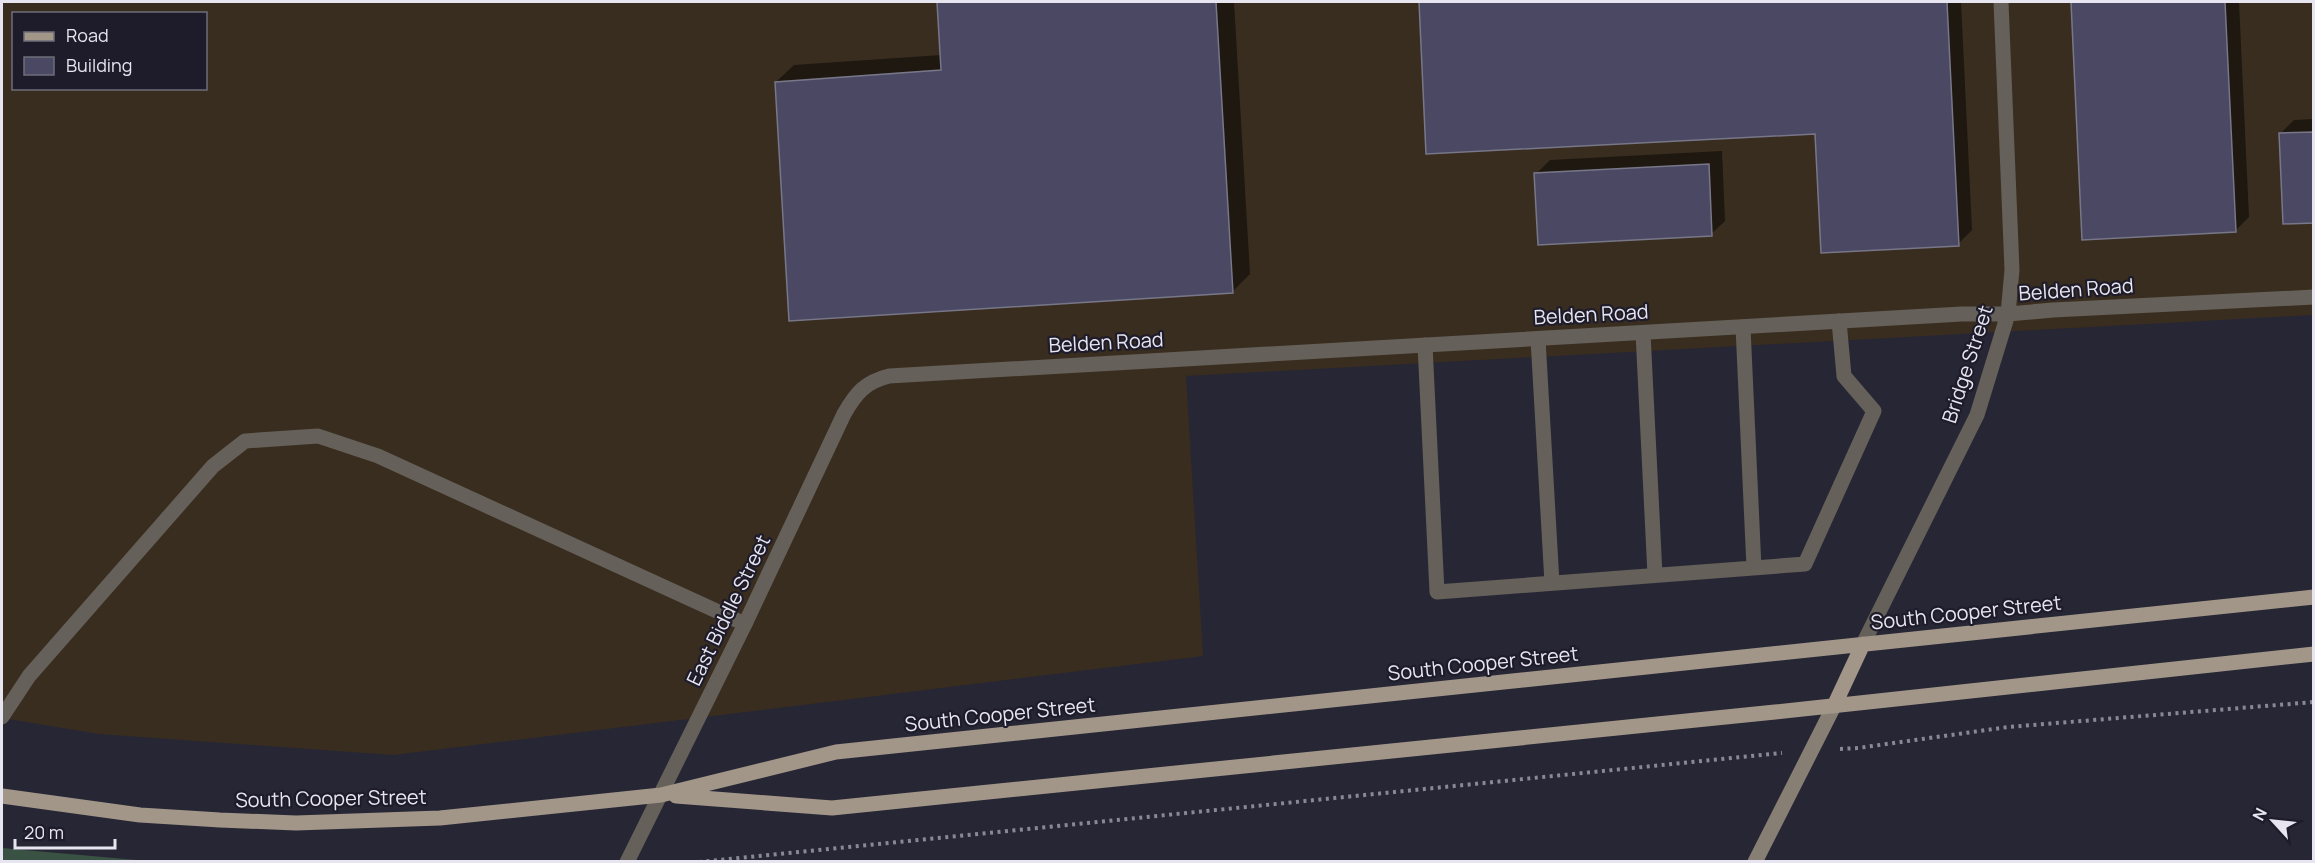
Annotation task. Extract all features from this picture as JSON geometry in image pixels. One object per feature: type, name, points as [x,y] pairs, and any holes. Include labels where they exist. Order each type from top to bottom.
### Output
[{"type":"main road","name":"South Cooper Street","points":[[2,796],[140,815],[220,820],[297,823],[440,818],[661,795],[836,752],[2313,597]]},
{"type":"main road","points":[[1834,706],[1863,644]]},
{"type":"main road","name":"South Cooper Street","points":[[661,795],[832,808],[1834,706],[2313,654]]},
{"type":"street","name":"Bridge Street","points":[[1863,644],[1977,415],[2008,314],[2012,270],[2001,2]]},
{"type":"street","name":"Belden Road","points":[[872,381],[889,376],[1962,314],[2008,314],[2053,309],[2313,297]]},
{"type":"street","points":[[1425,345],[1437,592],[1805,564],[1874,411],[1844,376],[1839,321]]},
{"type":"street","points":[[1743,327],[1754,568]]},
{"type":"street","points":[[1643,333],[1654,575]]},
{"type":"street","points":[[1538,339],[1552,583]]},
{"type":"street","name":"East Biddle Street","points":[[627,861],[745,624],[844,414],[854,397],[872,381]]},
{"type":"street","points":[[2,717],[29,676],[213,466],[245,441],[318,436],[378,456],[745,624]]},
{"type":"street","points":[[1755,861],[1834,706]]},
{"type":"path","points":[[1858,748],[2008,727],[2313,702]]},
{"type":"path","points":[[699,861],[1751,756]]},
{"type":"shaded area","points":[[2,2],[2313,2],[2313,315],[1186,376],[1203,656],[393,755],[99,734],[2,718]]},
{"type":"green space","points":[[2,848],[148,861],[2,861]]},
{"type":"building","points":[[937,2],[1216,2],[1233,293],[789,321],[775,82],[941,70]]},
{"type":"building","points":[[1419,2],[1947,2],[1959,246],[1821,253],[1815,134],[1426,154]]},
{"type":"building","points":[[2071,2],[2225,2],[2236,232],[2082,240]]},
{"type":"building","points":[[2314,132],[2314,223],[2283,224],[2279,133]]},
{"type":"building","points":[[1709,164],[1712,236],[1538,245],[1534,173]]}]
